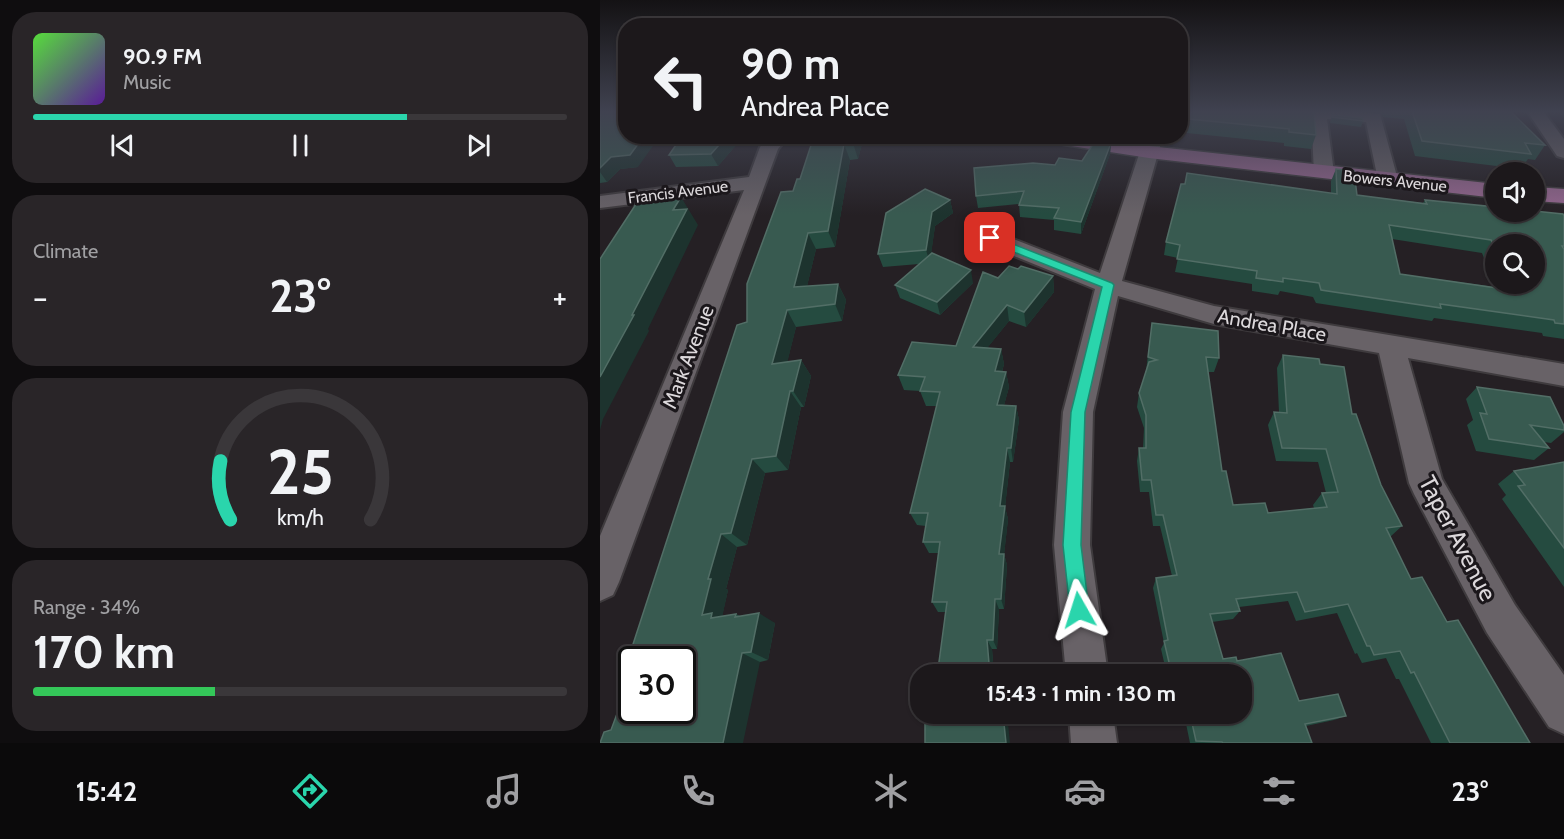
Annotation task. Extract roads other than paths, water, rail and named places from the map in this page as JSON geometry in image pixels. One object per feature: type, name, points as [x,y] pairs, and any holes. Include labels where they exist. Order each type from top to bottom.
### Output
[{"type":"main road","name":"Bowers Avenue","points":[[1162,146],[1324,173],[1485,190]]},
{"type":"main road","points":[[1545,195],[1564,196]]},
{"type":"street","name":"Mark Avenue","points":[[600,582],[770,146]]},
{"type":"street","points":[[1086,664],[1072,545],[1078,412],[1108,285],[1151,146]]},
{"type":"street","points":[[1319,146],[1324,173]]},
{"type":"street","points":[[1380,146],[1388,180]]},
{"type":"street","name":"Francis Avenue","points":[[600,202],[757,182]]},
{"type":"street","name":"Andrea Place","points":[[990,238],[1108,285],[1214,315],[1564,375]]},
{"type":"street","name":"Taper Avenue","points":[[1391,347],[1425,483],[1501,619],[1564,712]]},
{"type":"street","points":[[1092,724],[1094,743]]}]
